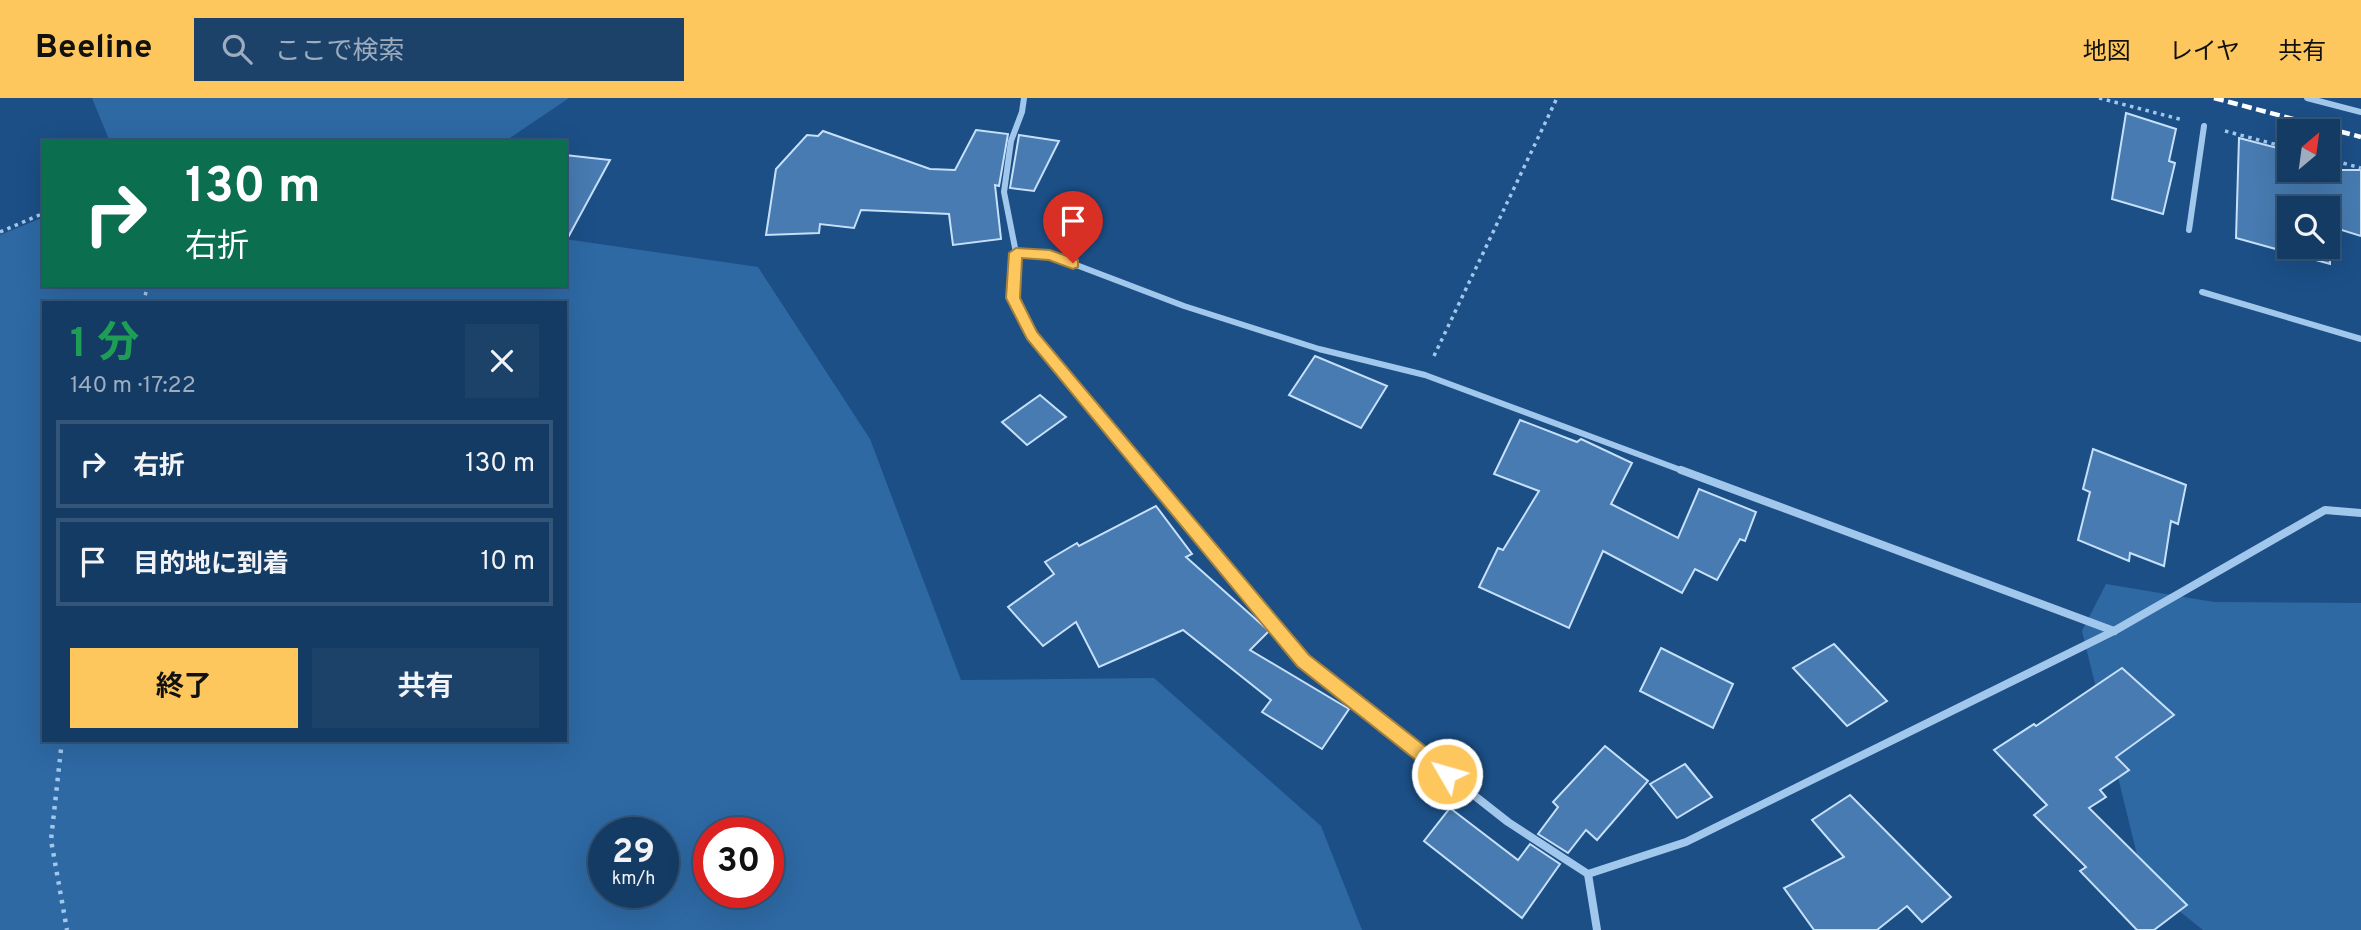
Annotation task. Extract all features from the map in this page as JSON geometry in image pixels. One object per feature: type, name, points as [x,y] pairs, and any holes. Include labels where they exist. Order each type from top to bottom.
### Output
[{"type":"street","points":[[1024,98],[1022,112],[1011,141],[1004,192],[1016,253],[1013,298],[1032,335],[1303,661],[1508,822],[1588,874],[1597,930]]},
{"type":"street","points":[[2307,98],[2361,112]]},
{"type":"street","points":[[2189,230],[2204,126]]},
{"type":"street","points":[[1016,253],[1050,255],[1184,306],[1307,345],[1425,375],[2114,631]]},
{"type":"street","points":[[2202,292],[2361,339]]},
{"type":"street","points":[[1588,874],[1686,842],[2114,631],[2325,510],[2361,513]]},
{"type":"path","points":[[1425,375],[1557,98]]},
{"type":"path","points":[[2340,162],[2361,167]]},
{"type":"path","points":[[0,232],[42,214]]},
{"type":"path","points":[[62,742],[51,840],[67,930]]},
{"type":"shaded area","points":[[92,98],[569,98],[507,140],[109,140]]},
{"type":"shaded area","points":[[42,218],[42,287],[567,287],[567,239],[758,267],[870,439],[961,680],[1154,678],[1321,826],[1362,930],[0,930],[0,235]]},
{"type":"shaded area","points":[[2106,584],[2214,602],[2361,603],[2361,930],[2203,930],[2144,883],[2082,631]]},
{"type":"building","points":[[2126,113],[2176,129],[2169,161],[2175,163],[2163,214],[2112,199]]},
{"type":"building","points":[[976,130],[1008,134],[999,186],[995,185],[1001,239],[953,245],[949,214],[861,210],[854,228],[820,224],[819,233],[766,235],[776,169],[807,135],[818,136],[823,131],[930,169],[955,170]]},
{"type":"building","points":[[1019,135],[1059,141],[1034,191],[1010,188]]},
{"type":"building","points":[[2239,138],[2277,148],[2277,182],[2340,182],[2340,170],[2361,170],[2361,236],[2340,229],[2340,196],[2277,196],[2277,249],[2236,238]]},
{"type":"building","points":[[567,155],[610,160],[567,239]]},
{"type":"building","points":[[2312,259],[2330,259],[2330,264]]},
{"type":"building","points":[[1315,356],[1387,386],[1361,428],[1289,395]]},
{"type":"building","points":[[1040,395],[1066,417],[1027,445],[1002,422]]},
{"type":"building","points":[[1520,420],[1577,442],[1581,439],[1632,463],[1611,504],[1678,538],[1699,489],[1756,512],[1745,541],[1740,539],[1717,580],[1695,569],[1682,593],[1603,551],[1569,628],[1479,587],[1498,548],[1503,550],[1539,491],[1494,474]]},
{"type":"building","points":[[2093,449],[2186,485],[2178,524],[2171,521],[2164,566],[2130,553],[2129,561],[2078,540],[2090,492],[2083,489]]},
{"type":"building","points":[[1156,506],[1192,554],[1186,557],[1269,631],[1250,650],[1349,709],[1322,749],[1262,712],[1271,700],[1183,630],[1099,667],[1076,622],[1043,646],[1008,607],[1054,574],[1045,562],[1077,543],[1079,546]]},
{"type":"building","points":[[1834,644],[1887,701],[1847,726],[1793,668]]},
{"type":"building","points":[[1661,648],[1733,684],[1713,728],[1640,691]]},
{"type":"building","points":[[2122,668],[2174,715],[2116,757],[2129,770],[2100,790],[2106,797],[2089,808],[2187,905],[2154,930],[2137,930],[2080,871],[2086,867],[2034,815],[2047,805],[1994,750],[2034,724],[2036,726]]},
{"type":"building","points":[[1605,746],[1648,781],[1597,840],[1586,830],[1568,853],[1538,834],[1558,807],[1553,802]]},
{"type":"building","points":[[1685,764],[1712,797],[1677,818],[1650,784]]},
{"type":"building","points":[[1850,795],[1951,897],[1922,922],[1907,906],[1877,930],[1814,930],[1784,888],[1844,857],[1812,820]]},
{"type":"building","points":[[1450,808],[1518,860],[1530,844],[1560,864],[1522,918],[1424,841]]},
{"type":"railway","points":[[2214,98],[2361,137]]},
{"type":"route","points":[[1073,263],[1050,255],[1016,253],[1013,298],[1032,335],[1303,661],[1447,774]]}]
